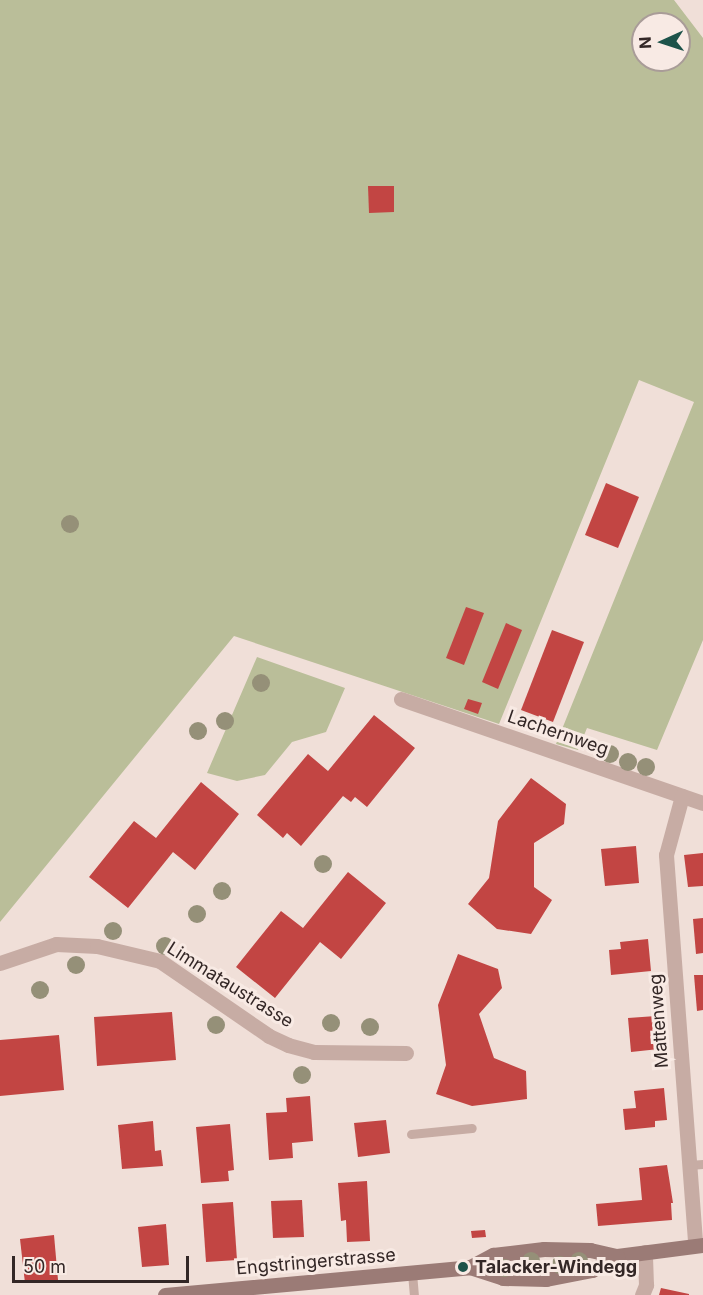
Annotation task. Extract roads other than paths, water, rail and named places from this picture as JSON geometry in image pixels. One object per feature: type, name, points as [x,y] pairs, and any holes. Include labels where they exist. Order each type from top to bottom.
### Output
[{"type":"main road","name":"Engstringerstrasse","points":[[165,1295],[212,1293],[470,1267],[493,1255],[543,1249],[590,1250],[617,1256],[699,1245]]},
{"type":"main road","name":"Engstringerstrasse","points":[[470,1267],[503,1278],[546,1279],[592,1270],[617,1256]]},
{"type":"street","name":"Lachernweg","points":[[401,699],[703,803]]},
{"type":"street","name":"Mattenweg","points":[[682,796],[666,855],[696,1164],[699,1245]]},
{"type":"street","name":"Limmataustrasse","points":[[0,963],[56,944],[97,946],[160,961],[269,1036],[288,1045],[314,1052],[406,1053]]},
{"type":"street","points":[[642,1295],[646,1285],[645,1252]]},
{"type":"lane","points":[[411,1134],[472,1128]]},
{"type":"lane","points":[[412,1273],[414,1295]]},
{"type":"place","name":"Talacker-Windegg","points":[[463,1267]]}]
